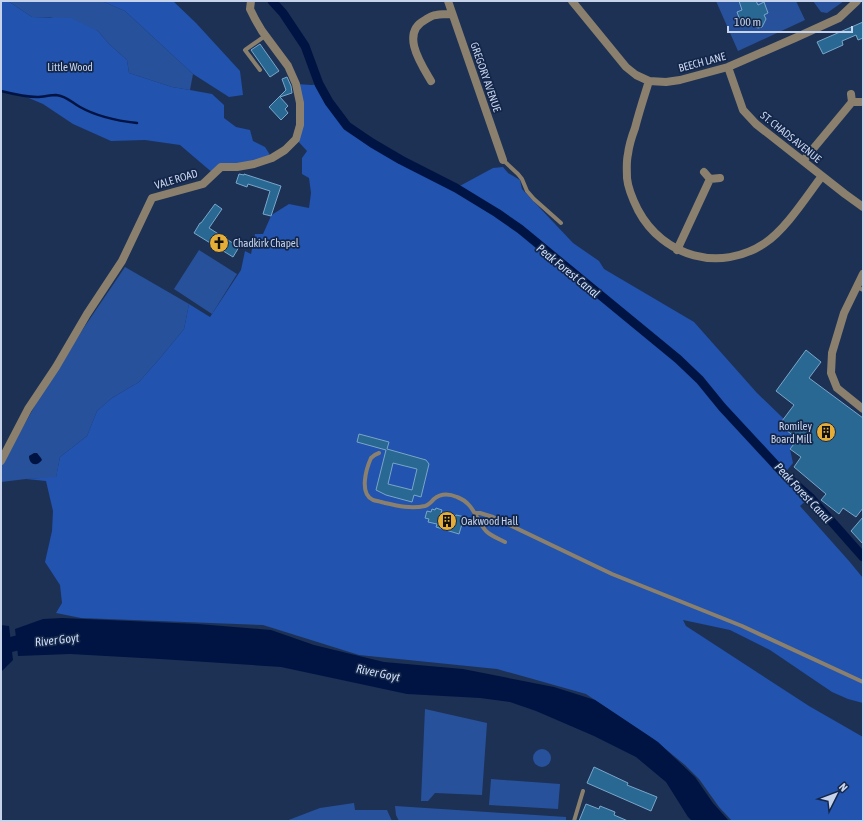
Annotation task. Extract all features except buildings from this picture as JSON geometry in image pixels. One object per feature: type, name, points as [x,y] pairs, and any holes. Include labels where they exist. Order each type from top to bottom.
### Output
[{"type":"street","name":"VALE ROAD","points":[[1,460],[28,409],[122,261],[152,198],[203,184],[221,167],[237,167],[254,164],[272,158],[285,150],[296,139],[300,125],[300,103],[296,84],[288,66],[255,19],[250,9],[251,1]]},
{"type":"street","name":"GREGORY AVENUE","points":[[448,1],[502,160]]},
{"type":"street","name":"BEECH LANE","points":[[572,1],[626,67],[636,75],[649,81],[666,82],[680,80],[728,67],[839,18],[857,1]]},
{"type":"street","points":[[431,81],[416,54],[413,42],[415,30],[421,22],[435,15],[452,14]]},
{"type":"street","name":"ST. CHADS AVENUE","points":[[728,67],[743,110],[756,124],[857,204],[863,207]]},
{"type":"street","points":[[649,81],[627,155],[627,180],[630,193],[641,215],[653,231],[677,250],[701,258],[718,259],[740,255],[755,249],[775,235],[822,176]]},
{"type":"street","points":[[803,162],[852,98],[861,102]]},
{"type":"street","points":[[704,172],[710,179]]},
{"type":"street","points":[[710,179],[720,178]]},
{"type":"street","points":[[677,250],[710,179]]},
{"type":"street","points":[[863,274],[860,288],[844,313],[832,353],[831,373],[837,388],[863,409]]},
{"type":"lane","points":[[260,70],[245,50],[266,36]]},
{"type":"lane","points":[[502,160],[518,174],[527,191],[534,199],[561,223]]},
{"type":"lane","points":[[379,453],[374,455],[372,458],[364,482],[365,490],[368,496],[373,500],[408,508],[426,506],[441,495],[448,494],[461,498],[476,514],[485,530],[505,542]]},
{"type":"lane","points":[[476,514],[480,513],[493,517],[612,574],[742,626],[863,682]]},
{"type":"lane","points":[[574,821],[582,790]]},
{"type":"shaded area","points":[[8,1],[102,1],[125,11],[193,74],[190,90],[172,87],[129,73],[127,60],[109,44],[98,31],[50,17],[32,17]]},
{"type":"shaded area","points":[[716,1],[796,1],[805,20],[738,51]]},
{"type":"shaded area","points":[[813,1],[844,1],[827,13],[821,12]]},
{"type":"shaded area","points":[[199,250],[237,274],[212,314],[174,289]]},
{"type":"shaded area","points":[[125,267],[189,304],[184,329],[139,382],[112,398],[97,411],[87,436],[60,457],[56,478],[1,482],[1,466],[42,393]]},
{"type":"shaded area","points":[[425,709],[487,723],[482,795],[435,793],[428,801],[421,801]]},
{"type":"shaded area","points":[[538,749],[546,749],[551,754],[549,765],[546,767],[538,767],[533,762],[533,754]]},
{"type":"shaded area","points":[[491,779],[560,784],[558,809],[489,805]]},
{"type":"shaded area","points":[[354,803],[355,810],[387,810],[392,821],[286,821],[320,808]]},
{"type":"shaded area","points":[[395,806],[566,817],[566,821],[399,821],[396,815]]},
{"type":"green space","name":"Little Wood","points":[[1,1],[8,1],[32,17],[71,18],[98,31],[109,44],[127,60],[129,73],[172,87],[212,94],[224,105],[224,118],[236,127],[250,130],[253,141],[265,147],[272,158],[221,167],[214,174],[180,145],[145,140],[111,141],[73,124],[43,104],[24,96],[1,91]]},
{"type":"green space","points":[[102,1],[173,1],[196,23],[240,71],[243,95],[229,97],[193,74],[125,11]]},
{"type":"green space","points":[[296,84],[319,84],[338,116],[354,132],[400,159],[456,188],[493,168],[503,167],[508,173],[520,180],[522,189],[573,243],[599,261],[604,269],[694,322],[757,393],[784,419],[779,425],[798,439],[790,449],[793,463],[784,474],[810,497],[800,506],[863,578],[863,703],[848,699],[832,692],[770,650],[730,630],[683,620],[686,626],[809,706],[863,737],[863,821],[732,821],[719,807],[699,779],[685,765],[652,738],[586,694],[497,669],[359,655],[263,625],[81,618],[56,613],[62,603],[60,585],[45,562],[52,531],[53,511],[46,481],[26,479],[56,477],[60,457],[87,436],[97,411],[112,398],[139,382],[184,329],[189,304],[210,317],[241,270],[245,251],[251,254],[255,234],[263,234],[273,214],[289,204],[309,208],[311,193],[309,178],[302,174],[302,158],[307,151],[296,139]]},
{"type":"water","points":[[37,453],[42,460],[38,464],[32,463],[29,459],[29,456]]},
{"type":"water","points":[[62,618],[198,624],[271,630],[314,645],[384,662],[463,669],[554,687],[595,700],[658,742],[695,777],[713,803],[729,821],[692,821],[666,782],[636,757],[594,736],[536,711],[510,702],[480,698],[407,694],[281,667],[70,654],[18,656],[15,629],[43,619]]},
{"type":"water","points":[[1,625],[9,626],[13,660],[2,671]]},
{"type":"waterway","name":"Peak Forest Canal","points":[[272,1],[283,13],[305,46],[319,84],[329,102],[347,126],[401,160],[456,188],[520,229],[678,359],[700,380],[722,407],[784,474],[810,497],[863,557]]},
{"type":"waterway","points":[[1,91],[32,97],[54,95],[60,96],[93,113],[137,123]]},
{"type":"waterway","name":"River Goyt","points":[[1,647],[21,642],[37,641]]},
{"type":"place","name":"Chadkirk Chapel","points":[[219,243]]},
{"type":"place","name":"Romiley Board Mill","points":[[826,432]]},
{"type":"place","name":"Oakwood Hall","points":[[447,521]]}]
